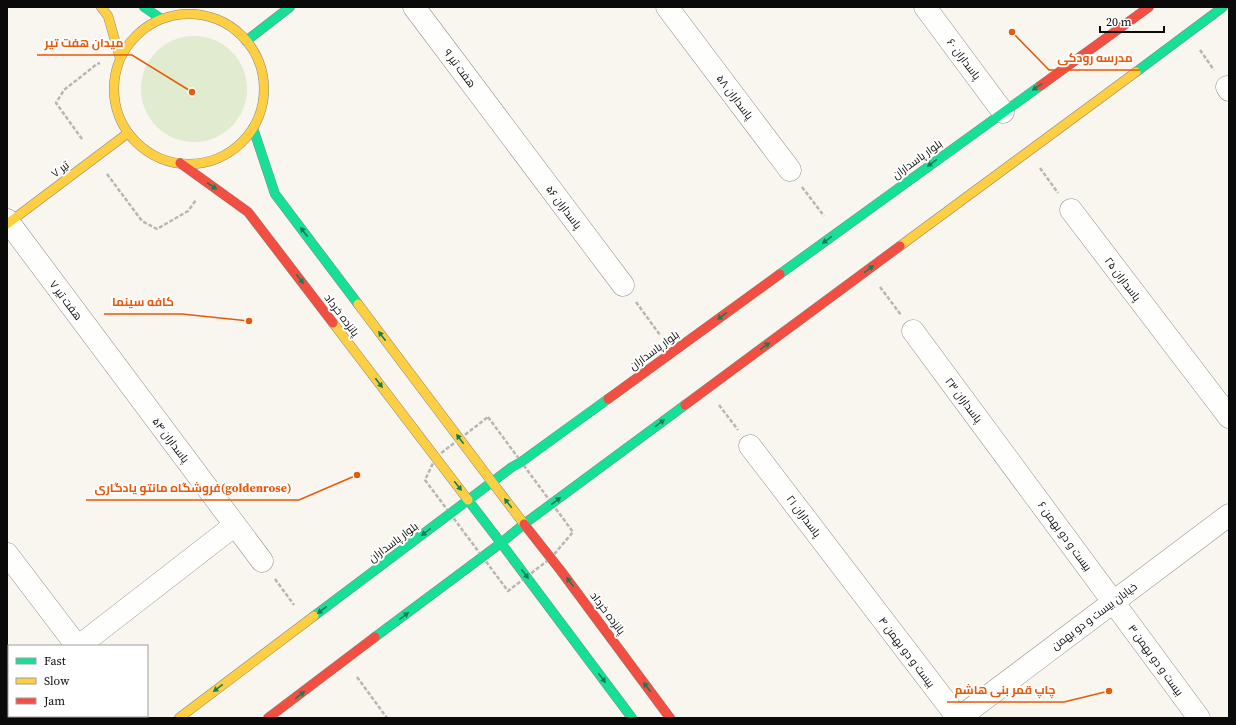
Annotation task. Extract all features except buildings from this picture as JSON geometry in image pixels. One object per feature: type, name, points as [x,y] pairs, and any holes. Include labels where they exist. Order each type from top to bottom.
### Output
[{"type":"main road","points":[[101,7],[108,16],[120,58]]},
{"type":"main road","points":[[144,7],[160,18]]},
{"type":"main road","points":[[246,41],[290,7]]},
{"type":"main road","name":"بلوار پاسداران","points":[[179,718],[492,482],[1148,7]]},
{"type":"main road","points":[[268,718],[501,543],[524,524],[1223,7]]},
{"type":"main road","points":[[179,14],[198,14],[216,18],[232,28],[246,41],[257,57],[263,76],[264,96],[259,115],[250,132],[237,147],[220,157],[200,163],[180,163],[160,158],[143,148],[128,133],[119,116],[114,97],[114,77],[120,58],[130,41],[144,28],[160,18],[179,14]]},
{"type":"main road","name":"پانزده خرداد","points":[[252,128],[275,194],[561,571],[670,718]]},
{"type":"main road","name":"۷ تیر","points":[[8,222],[128,133]]},
{"type":"main road","name":"پانزده خرداد","points":[[180,163],[248,212],[501,543]]},
{"type":"main road","points":[[501,543],[632,718]]},
{"type":"street","name":"هفت تیر ۹","points":[[414,7],[505,129]]},
{"type":"street","name":"پاسداران ۵۸","points":[[667,7],[790,170]]},
{"type":"street","name":"پاسداران ۶۰","points":[[925,7],[1003,112]]},
{"type":"street","name":"پاسداران ۵۶","points":[[505,129],[623,285]]},
{"type":"street","name":"پاسداران ۲۵","points":[[1071,210],[1229,417]]},
{"type":"street","name":"هفت تیر ۷","points":[[8,222],[124,376]]},
{"type":"street","name":"پاسداران ۲۳","points":[[913,331],[1016,469]]},
{"type":"street","name":"پاسداران ۵۴","points":[[124,376],[262,561]]},
{"type":"street","name":"پاسداران ۲۱","points":[[750,446],[857,586]]},
{"type":"street","name":"بیست و دو بهمن ۶","points":[[1016,469],[1114,602]]},
{"type":"street","name":"خیابان بیست و دو بهمن","points":[[958,718],[1229,515]]},
{"type":"street","points":[[79,645],[235,525]]},
{"type":"street","points":[[7,554],[77,645]]},
{"type":"street","name":"بیست و دو بهمن ۴","points":[[857,586],[958,718]]},
{"type":"street","name":"بیست و دو بهمن ۳","points":[[1114,602],[1199,718]]},
{"type":"path","points":[[1188,33],[1228,88]]},
{"type":"path","points":[[1028,151],[1071,210]]},
{"type":"path","points":[[790,170],[836,233]]},
{"type":"path","points":[[868,270],[913,331]]},
{"type":"path","points":[[623,285],[673,352]]},
{"type":"path","points":[[707,389],[750,446]]},
{"type":"path","points":[[262,561],[306,622]]},
{"type":"path","points":[[345,661],[387,718]]},
{"type":"green space","points":[[194,36],[214,40],[232,51],[243,69],[247,89],[243,109],[232,127],[214,138],[194,142],[174,138],[156,127],[145,109],[141,89],[145,69],[156,51],[174,40]]},
{"type":"traffic: fast","points":[[144,7],[160,18]]},
{"type":"traffic: fast","points":[[246,41],[290,7]]},
{"type":"traffic: fast","points":[[1136,72],[1223,7]]},
{"type":"traffic: fast","points":[[780,274],[1040,86]]},
{"type":"traffic: fast","points":[[253,128],[275,194],[358,304]]},
{"type":"traffic: fast","points":[[314,616],[512,467],[608,399]]},
{"type":"traffic: fast","points":[[375,637],[685,405]]},
{"type":"traffic: fast","points":[[468,500],[501,543]]},
{"type":"traffic: fast","points":[[501,543],[632,718]]},
{"type":"traffic: slow","points":[[101,7],[108,16],[120,58]]},
{"type":"traffic: slow","points":[[182,14],[196,14],[211,17],[224,23],[237,31],[247,41],[261,67],[264,89],[263,104],[258,118],[247,137],[237,147],[211,161],[196,164],[182,164],[167,161],[154,155],[141,147],[131,137],[117,111],[114,96],[114,82],[117,67],[123,54],[131,41],[141,31],[167,17],[182,14]]},
{"type":"traffic: slow","points":[[900,246],[1136,72]]},
{"type":"traffic: slow","points":[[7,224],[128,133]]},
{"type":"traffic: slow","points":[[358,304],[492,482]]},
{"type":"traffic: slow","points":[[333,323],[468,500]]},
{"type":"traffic: slow","points":[[492,482],[524,524]]},
{"type":"traffic: slow","points":[[179,718],[314,616]]},
{"type":"traffic: jam","points":[[1040,86],[1149,7]]},
{"type":"traffic: jam","points":[[180,163],[248,212],[333,323]]},
{"type":"traffic: jam","points":[[685,405],[900,246]]},
{"type":"traffic: jam","points":[[608,399],[780,274]]},
{"type":"traffic: jam","points":[[524,524],[561,571],[670,718]]},
{"type":"traffic: jam","points":[[268,718],[375,637]]},
{"type":"place","name":"مدرسه رودکی","points":[[1012,32]]},
{"type":"place","name":"میدان هفت تیر","points":[[192,92]]},
{"type":"place","name":"کافه سینما","points":[[249,321]]},
{"type":"place","name":"فروشگاه مانتو یادگاری(goldenrose)","points":[[357,475]]},
{"type":"place","name":"چاپ قمر بنی هاشم","points":[[1109,691]]}]
